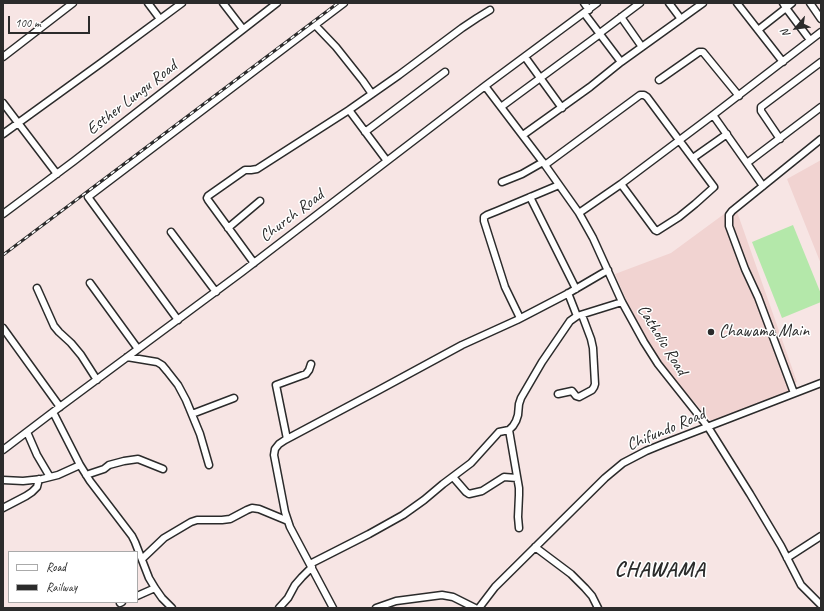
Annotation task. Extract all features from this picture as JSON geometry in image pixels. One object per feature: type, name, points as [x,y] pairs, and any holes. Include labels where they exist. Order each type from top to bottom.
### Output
[{"type":"street","points":[[3,57],[73,3]]},
{"type":"street","points":[[148,3],[160,19]]},
{"type":"street","points":[[3,134],[182,3]]},
{"type":"street","points":[[223,3],[243,29]]},
{"type":"street","name":"Esther Lungu Road","points":[[3,214],[57,174],[277,3]]},
{"type":"street","points":[[178,320],[88,197],[344,3]]},
{"type":"street","points":[[584,3],[586,11],[600,34],[621,62]]},
{"type":"street","name":"Church Road","points":[[3,450],[216,292],[485,86],[597,3]]},
{"type":"street","points":[[501,107],[640,3]]},
{"type":"street","points":[[669,3],[681,19]]},
{"type":"street","points":[[523,135],[562,108],[621,62],[703,3]]},
{"type":"street","points":[[737,3],[783,62]]},
{"type":"street","points":[[758,30],[784,5],[792,3]]},
{"type":"street","points":[[810,3],[821,19]]},
{"type":"street","points":[[784,5],[810,40]]},
{"type":"street","points":[[254,263],[208,200],[208,196],[245,170],[257,168],[350,110],[399,76],[472,21],[490,10]]},
{"type":"street","points":[[621,17],[642,47]]},
{"type":"street","points":[[315,25],[336,47],[372,94]]},
{"type":"street","points":[[579,213],[621,184],[739,96],[821,32]]},
{"type":"street","points":[[659,80],[699,52],[703,52],[739,96]]},
{"type":"street","points":[[525,57],[562,108]]},
{"type":"street","points":[[780,139],[761,112],[761,107],[821,62]]},
{"type":"street","points":[[365,132],[445,72]]},
{"type":"street","name":"Catholic Road","points":[[485,86],[523,135],[579,213],[593,238],[622,302],[644,342],[658,364],[708,427],[781,546],[801,585],[821,605]]},
{"type":"street","points":[[502,182],[544,164],[640,95],[644,95],[714,187],[679,217],[657,231],[621,184]]},
{"type":"street","points":[[3,104],[57,174]]},
{"type":"street","points":[[747,163],[821,107]]},
{"type":"street","points":[[350,110],[387,161]]},
{"type":"street","points":[[713,115],[763,186]]},
{"type":"street","points":[[693,158],[727,134]]},
{"type":"street","points":[[794,393],[758,297],[744,269],[728,226],[729,215],[732,210],[821,139]]},
{"type":"street","points":[[520,318],[505,287],[484,217],[559,185]]},
{"type":"street","points":[[530,197],[576,289]]},
{"type":"street","points":[[228,228],[260,201]]},
{"type":"street","points":[[171,232],[216,292]]},
{"type":"street","points":[[333,608],[290,527],[285,512],[274,455],[275,449],[279,444],[462,344],[520,318],[576,289],[608,270]]},
{"type":"street","points":[[90,282],[138,349]]},
{"type":"street","points":[[37,288],[54,326],[81,355],[97,380]]},
{"type":"street","points":[[558,394],[572,391],[579,397],[592,390],[595,384],[591,339],[568,293]]},
{"type":"street","points":[[280,608],[288,598],[295,585],[311,565],[369,534],[424,500],[470,463],[499,432],[509,430],[516,421],[521,398],[542,362],[570,321],[579,316],[622,302]]},
{"type":"street","points":[[3,328],[60,407]]},
{"type":"street","points":[[127,357],[157,362],[162,365],[178,385],[200,434],[209,465]]},
{"type":"street","points":[[287,439],[276,385],[306,374],[311,364]]},
{"type":"street","name":"Chifundo Road","points":[[479,608],[495,587],[605,478],[623,463],[646,451],[683,436],[821,383]]},
{"type":"street","points":[[192,414],[234,398]]},
{"type":"street","points":[[53,412],[90,482],[132,536],[149,578],[162,598],[172,608]]},
{"type":"street","points":[[509,430],[519,495],[519,528]]},
{"type":"street","points":[[27,432],[37,455],[50,477]]},
{"type":"street","points":[[86,475],[124,461],[138,460],[163,469]]},
{"type":"street","points":[[3,480],[39,480],[58,475],[80,465]]},
{"type":"street","points":[[453,477],[469,494],[482,491],[504,477],[517,478]]},
{"type":"street","points":[[3,508],[32,492],[37,487],[39,480]]},
{"type":"street","points":[[140,557],[164,538],[197,520],[230,519],[252,508],[259,509],[288,521]]},
{"type":"street","points":[[787,558],[821,536]]},
{"type":"street","points":[[535,547],[571,574],[588,592],[598,608]]},
{"type":"street","points":[[138,596],[155,588]]},
{"type":"street","points":[[376,608],[402,600],[442,595],[453,597],[475,608]]},
{"type":"shaded area","points":[[821,160],[821,264],[787,179]]},
{"type":"shaded area","name":"Chawama Main","points":[[735,206],[797,382],[788,386],[790,391],[711,421],[660,363],[627,302],[615,274],[671,253]]},
{"type":"green space","points":[[793,225],[821,294],[821,302],[782,318],[752,242]]},
{"type":"railway","points":[[3,255],[338,3]]},
{"type":"place","name":"Chawama Main","points":[[711,332]]},
{"type":"district","name":"CHAWAMA","points":[[660,570]]}]
